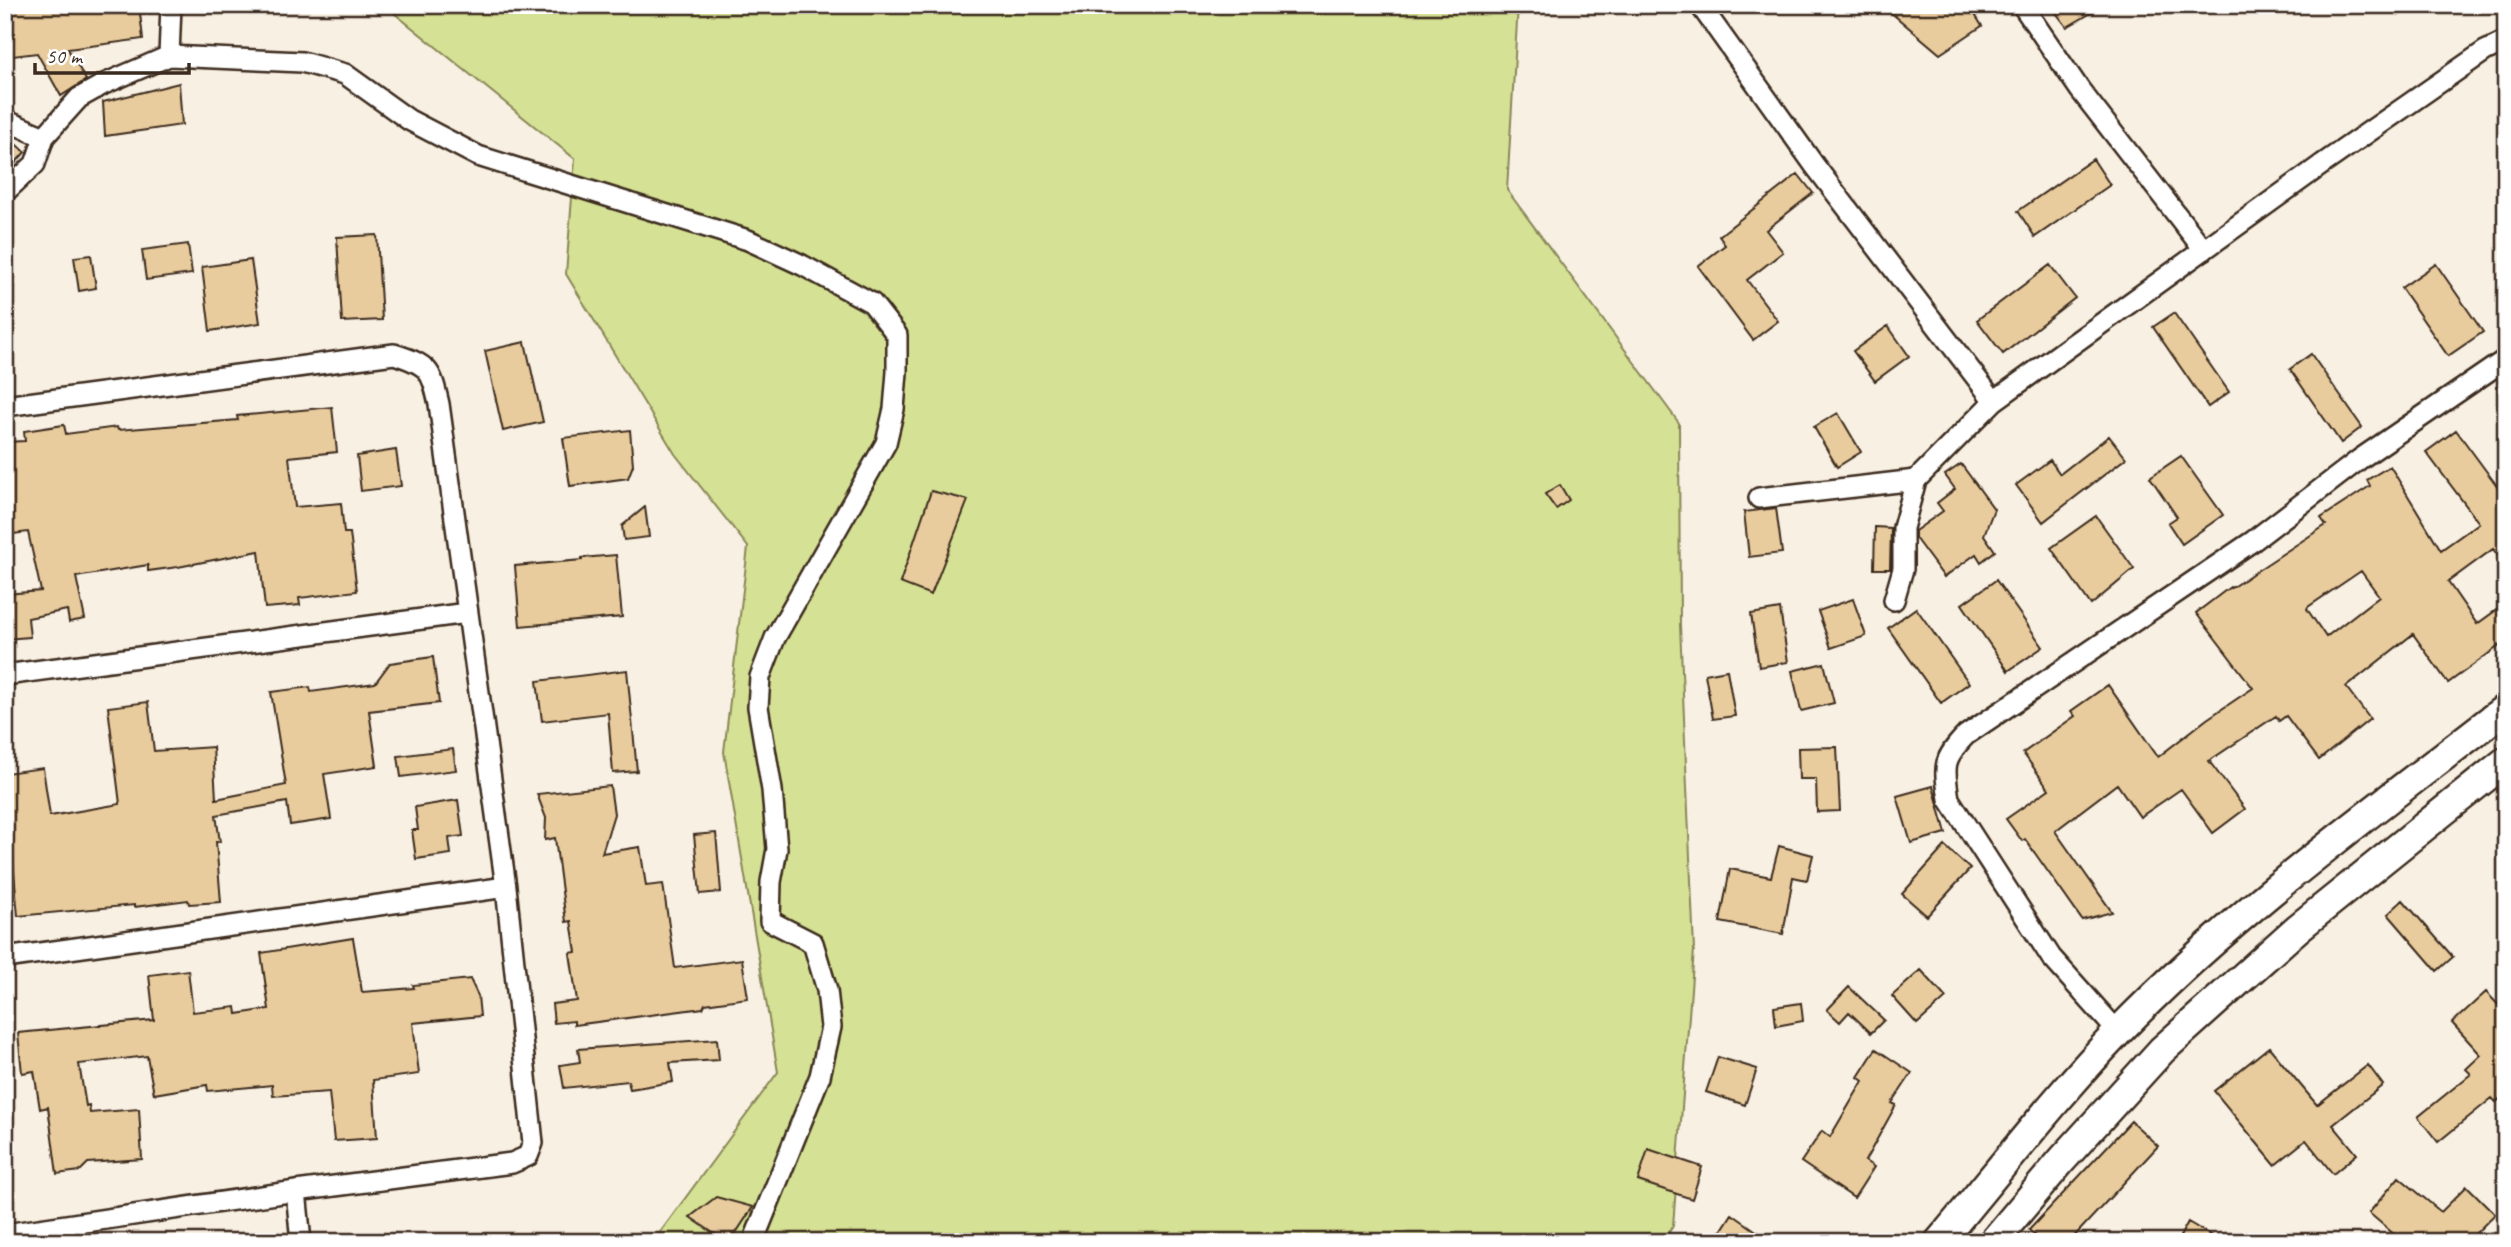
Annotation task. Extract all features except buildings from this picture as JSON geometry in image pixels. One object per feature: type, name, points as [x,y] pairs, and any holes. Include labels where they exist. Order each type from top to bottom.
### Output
[{"type":"street","points":[[169,56],[171,5]]},
{"type":"street","points":[[1700,5],[1815,166],[1994,401]]},
{"type":"street","points":[[2022,5],[2080,90],[2204,250]]},
{"type":"street","points":[[1894,600],[1903,569],[1903,528],[1916,480],[1994,401],[2485,51],[2506,41]]},
{"type":"street","points":[[5,192],[35,164],[44,136],[79,98],[104,84],[169,56],[302,62],[345,74],[409,120],[478,156],[748,240],[802,265],[872,303],[897,334],[894,409],[887,443],[775,638],[760,677],[758,707],[772,790],[777,849],[771,882],[770,921],[813,943],[827,990],[831,1027],[820,1076],[753,1242]]},
{"type":"street","points":[[5,120],[44,136]]},
{"type":"street","points":[[5,407],[394,354],[416,360],[432,375],[439,404],[506,887],[533,1143],[528,1156],[512,1163],[296,1191],[5,1234]]},
{"type":"street","points":[[2118,1032],[2051,957],[1949,799],[1945,774],[1950,753],[1966,735],[2253,541],[2360,459],[2506,359]]},
{"type":"street","points":[[1759,498],[1916,480]]},
{"type":"street","points":[[5,675],[467,613]]},
{"type":"street","points":[[1939,1242],[2118,1032],[2219,936],[2344,834],[2506,708]]},
{"type":"street","points":[[1993,1242],[2062,1160],[2162,1049],[2298,928],[2506,761]]},
{"type":"street","points":[[5,958],[506,887]]},
{"type":"street","points":[[296,1191],[301,1242]]},
{"type":"green space","points":[[384,5],[1518,5],[1507,190],[1679,423],[1680,625],[1694,950],[1673,1226],[1663,1242],[653,1242],[778,1072],[724,752],[748,547],[675,454],[566,274],[575,159]]}]
